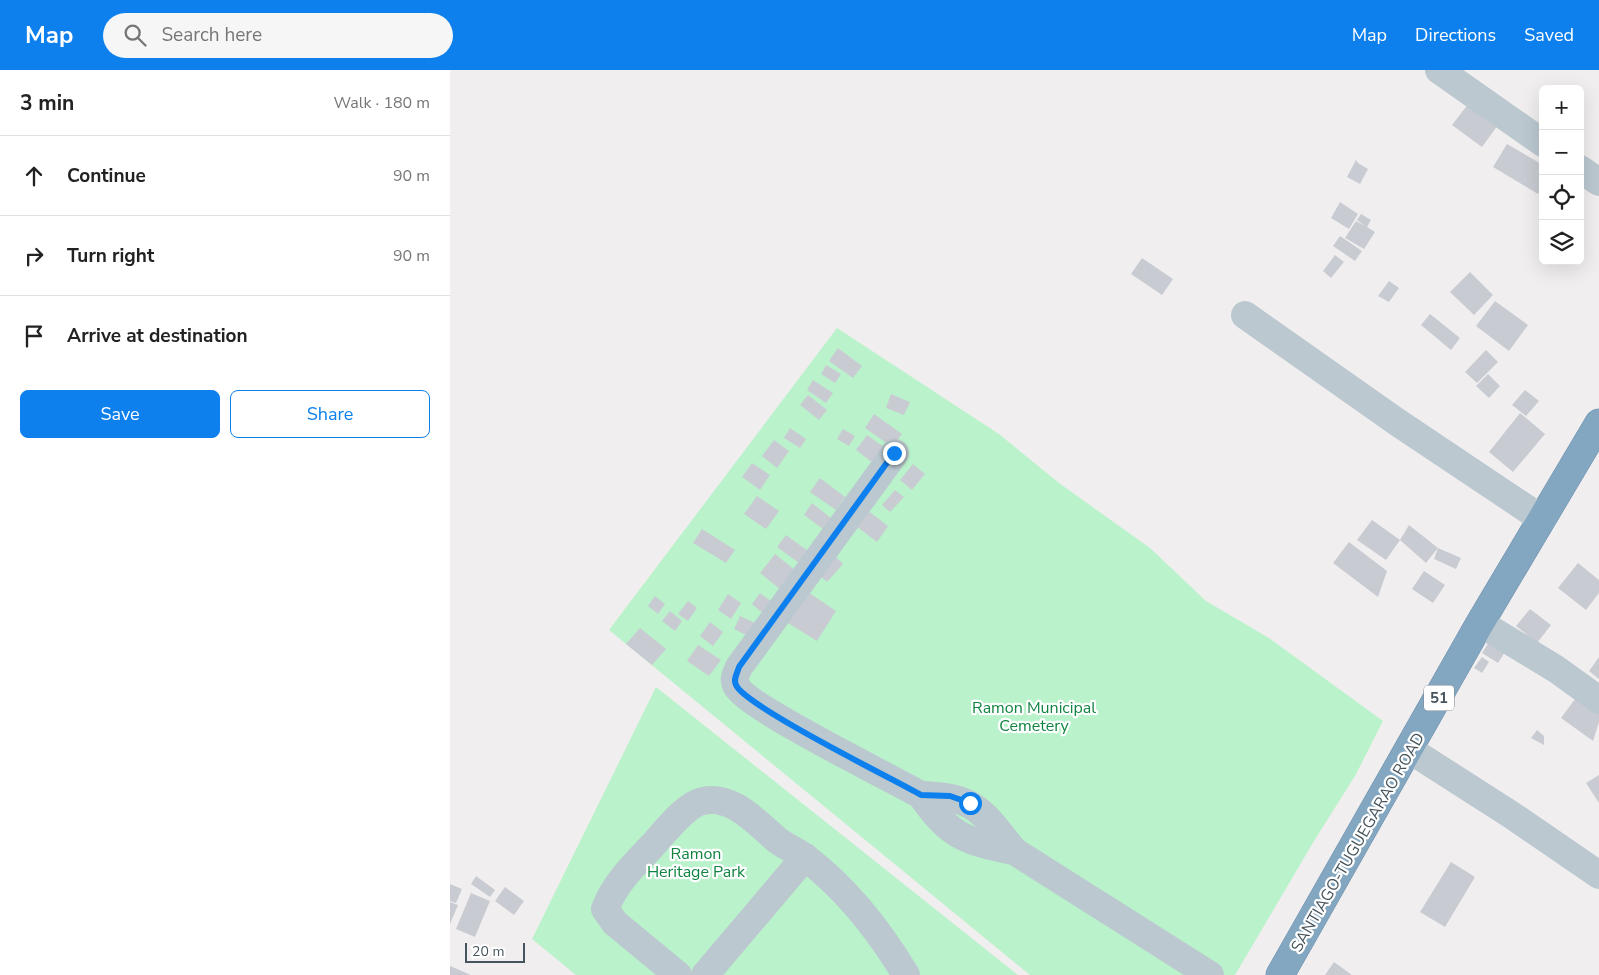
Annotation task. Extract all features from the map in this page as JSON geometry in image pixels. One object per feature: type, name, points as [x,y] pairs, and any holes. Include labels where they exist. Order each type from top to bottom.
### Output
[{"type":"highway","name":"SANTIAGO-TUGUEGARAO ROAD","points":[[1280,975],[1410,750],[1480,623],[1599,423]]},
{"type":"street","points":[[1439,70],[1539,139]]},
{"type":"street","points":[[1584,172],[1599,182]]},
{"type":"street","points":[[1245,315],[1397,422],[1542,519]]},
{"type":"street","points":[[894,453],[739,667],[734,679],[736,687],[745,697],[771,714],[921,795],[950,796],[970,803],[990,820],[1014,851],[1210,975]]},
{"type":"street","points":[[1480,623],[1556,669],[1599,700]]},
{"type":"street","points":[[1410,750],[1518,819],[1599,875]]},
{"type":"street","points":[[678,975],[615,923],[606,909],[611,893],[624,876],[684,812],[701,801],[719,800],[743,811],[802,862],[847,895],[872,922],[906,975]]},
{"type":"street","points":[[705,975],[802,862]]},
{"type":"street","points":[[802,862],[860,927],[889,975]]},
{"type":"green space","name":"Ramon Municipal Cemetery","points":[[837,328],[999,434],[1059,483],[1150,548],[1206,601],[1269,638],[1383,721],[1355,776],[1314,841],[1235,975],[1030,975],[609,630]]},
{"type":"green space","name":"Ramon Heritage Park","points":[[656,687],[1018,975],[576,975],[532,939]]},
{"type":"building","points":[[1469,103],[1498,125],[1482,147],[1452,125]]},
{"type":"building","points":[[1507,144],[1539,163],[1538,194],[1493,167]]},
{"type":"building","points":[[1356,160],[1368,169],[1360,184],[1347,177]]},
{"type":"building","points":[[1340,202],[1358,214],[1349,229],[1331,218]]},
{"type":"building","points":[[1361,214],[1371,220],[1367,227],[1375,232],[1364,249],[1345,238],[1356,221],[1365,226],[1357,220]]},
{"type":"building","points":[[1340,236],[1362,251],[1355,261],[1333,246]]},
{"type":"building","points":[[1335,255],[1344,262],[1331,278],[1323,271]]},
{"type":"building","points":[[1142,258],[1173,279],[1162,295],[1131,274]]},
{"type":"building","points":[[1470,272],[1493,295],[1474,315],[1450,292]]},
{"type":"building","points":[[1389,281],[1399,288],[1389,302],[1378,296]]},
{"type":"building","points":[[1495,301],[1528,325],[1509,351],[1476,326]]},
{"type":"building","points":[[1430,314],[1460,338],[1451,350],[1421,325]]},
{"type":"building","points":[[838,348],[862,366],[853,378],[829,361]]},
{"type":"building","points":[[1486,350],[1498,362],[1477,383],[1465,372]]},
{"type":"building","points":[[826,365],[841,374],[835,383],[821,374]]},
{"type":"building","points":[[1488,374],[1500,386],[1489,398],[1476,386]]},
{"type":"building","points":[[813,380],[833,393],[826,403],[807,390]]},
{"type":"building","points":[[1525,390],[1539,401],[1526,416],[1512,405]]},
{"type":"building","points":[[891,394],[910,402],[904,415],[886,408]]},
{"type":"building","points":[[808,395],[827,410],[819,420],[800,405]]},
{"type":"building","points":[[1520,413],[1545,434],[1513,472],[1489,452]]},
{"type":"building","points":[[874,414],[902,434],[892,447],[865,428]]},
{"type":"building","points":[[790,428],[806,439],[800,448],[784,438]]},
{"type":"building","points":[[843,429],[855,436],[849,446],[837,439]]},
{"type":"building","points":[[867,435],[888,450],[877,466],[856,450]]},
{"type":"building","points":[[774,440],[789,451],[777,468],[762,456]]},
{"type":"building","points":[[752,463],[770,475],[760,490],[742,477]]},
{"type":"building","points":[[913,464],[925,474],[912,490],[900,480]]},
{"type":"building","points":[[820,478],[845,497],[836,510],[810,492]]},
{"type":"building","points":[[895,490],[904,497],[890,512],[882,505]]},
{"type":"building","points":[[757,496],[779,511],[766,529],[744,514]]},
{"type":"building","points":[[812,503],[831,518],[823,529],[804,515]]},
{"type":"building","points":[[867,510],[888,526],[877,542],[856,526]]},
{"type":"building","points":[[1372,520],[1400,540],[1386,560],[1357,540]]},
{"type":"building","points":[[1409,525],[1438,548],[1426,563],[1400,540]]},
{"type":"building","points":[[702,529],[735,550],[726,563],[693,543]]},
{"type":"building","points":[[786,535],[808,551],[799,563],[777,547]]},
{"type":"building","points":[[1349,542],[1387,571],[1378,597],[1333,563]]},
{"type":"building","points":[[1438,548],[1461,558],[1456,569],[1434,559]]},
{"type":"building","points":[[775,554],[796,571],[781,590],[760,573]]},
{"type":"building","points":[[835,556],[843,564],[827,582],[819,575]]},
{"type":"building","points":[[1578,563],[1599,580],[1599,593],[1586,610],[1558,588]]},
{"type":"building","points":[[1424,571],[1445,585],[1433,603],[1412,589]]},
{"type":"building","points":[[808,592],[836,611],[817,641],[788,623]]},
{"type":"building","points":[[760,593],[774,603],[765,615],[752,604]]},
{"type":"building","points":[[728,594],[741,603],[731,619],[718,610]]},
{"type":"building","points":[[655,596],[665,604],[658,614],[648,606]]},
{"type":"building","points":[[688,601],[697,608],[688,621],[678,614]]},
{"type":"building","points":[[1530,609],[1551,625],[1537,643],[1516,626]]},
{"type":"building","points":[[670,611],[682,621],[675,631],[662,621]]},
{"type":"building","points":[[740,616],[755,623],[748,636],[734,629]]},
{"type":"building","points":[[710,622],[723,632],[713,646],[700,636]]},
{"type":"building","points":[[640,628],[666,649],[652,665],[626,644]]},
{"type":"building","points":[[1489,642],[1505,652],[1498,663],[1482,653]]},
{"type":"building","points":[[698,645],[721,660],[709,676],[687,661]]},
{"type":"building","points":[[1482,657],[1489,662],[1482,673],[1474,668]]},
{"type":"building","points":[[1599,657],[1599,679],[1589,671]]},
{"type":"building","points":[[1578,695],[1599,710],[1599,722],[1593,741],[1561,718]]},
{"type":"building","points":[[1537,730],[1544,736],[1544,745],[1531,738]]},
{"type":"building","points":[[1599,775],[1599,803],[1586,783]]},
{"type":"building","points":[[1451,862],[1475,877],[1445,927],[1420,912]]},
{"type":"building","points":[[476,876],[495,890],[490,897],[471,884]]},
{"type":"building","points":[[450,884],[462,889],[456,903],[450,901]]},
{"type":"building","points":[[505,887],[524,901],[514,915],[495,901]]},
{"type":"building","points":[[471,893],[490,901],[475,937],[456,929]]},
{"type":"building","points":[[450,902],[458,905],[450,924]]},
{"type":"building","points":[[1334,962],[1352,975],[1325,975]]},
{"type":"building","points":[[450,966],[471,975],[450,975]]},
{"type":"route","points":[[894,453],[739,667],[734,679],[736,687],[745,697],[771,714],[921,795],[950,796],[970,803]]}]
